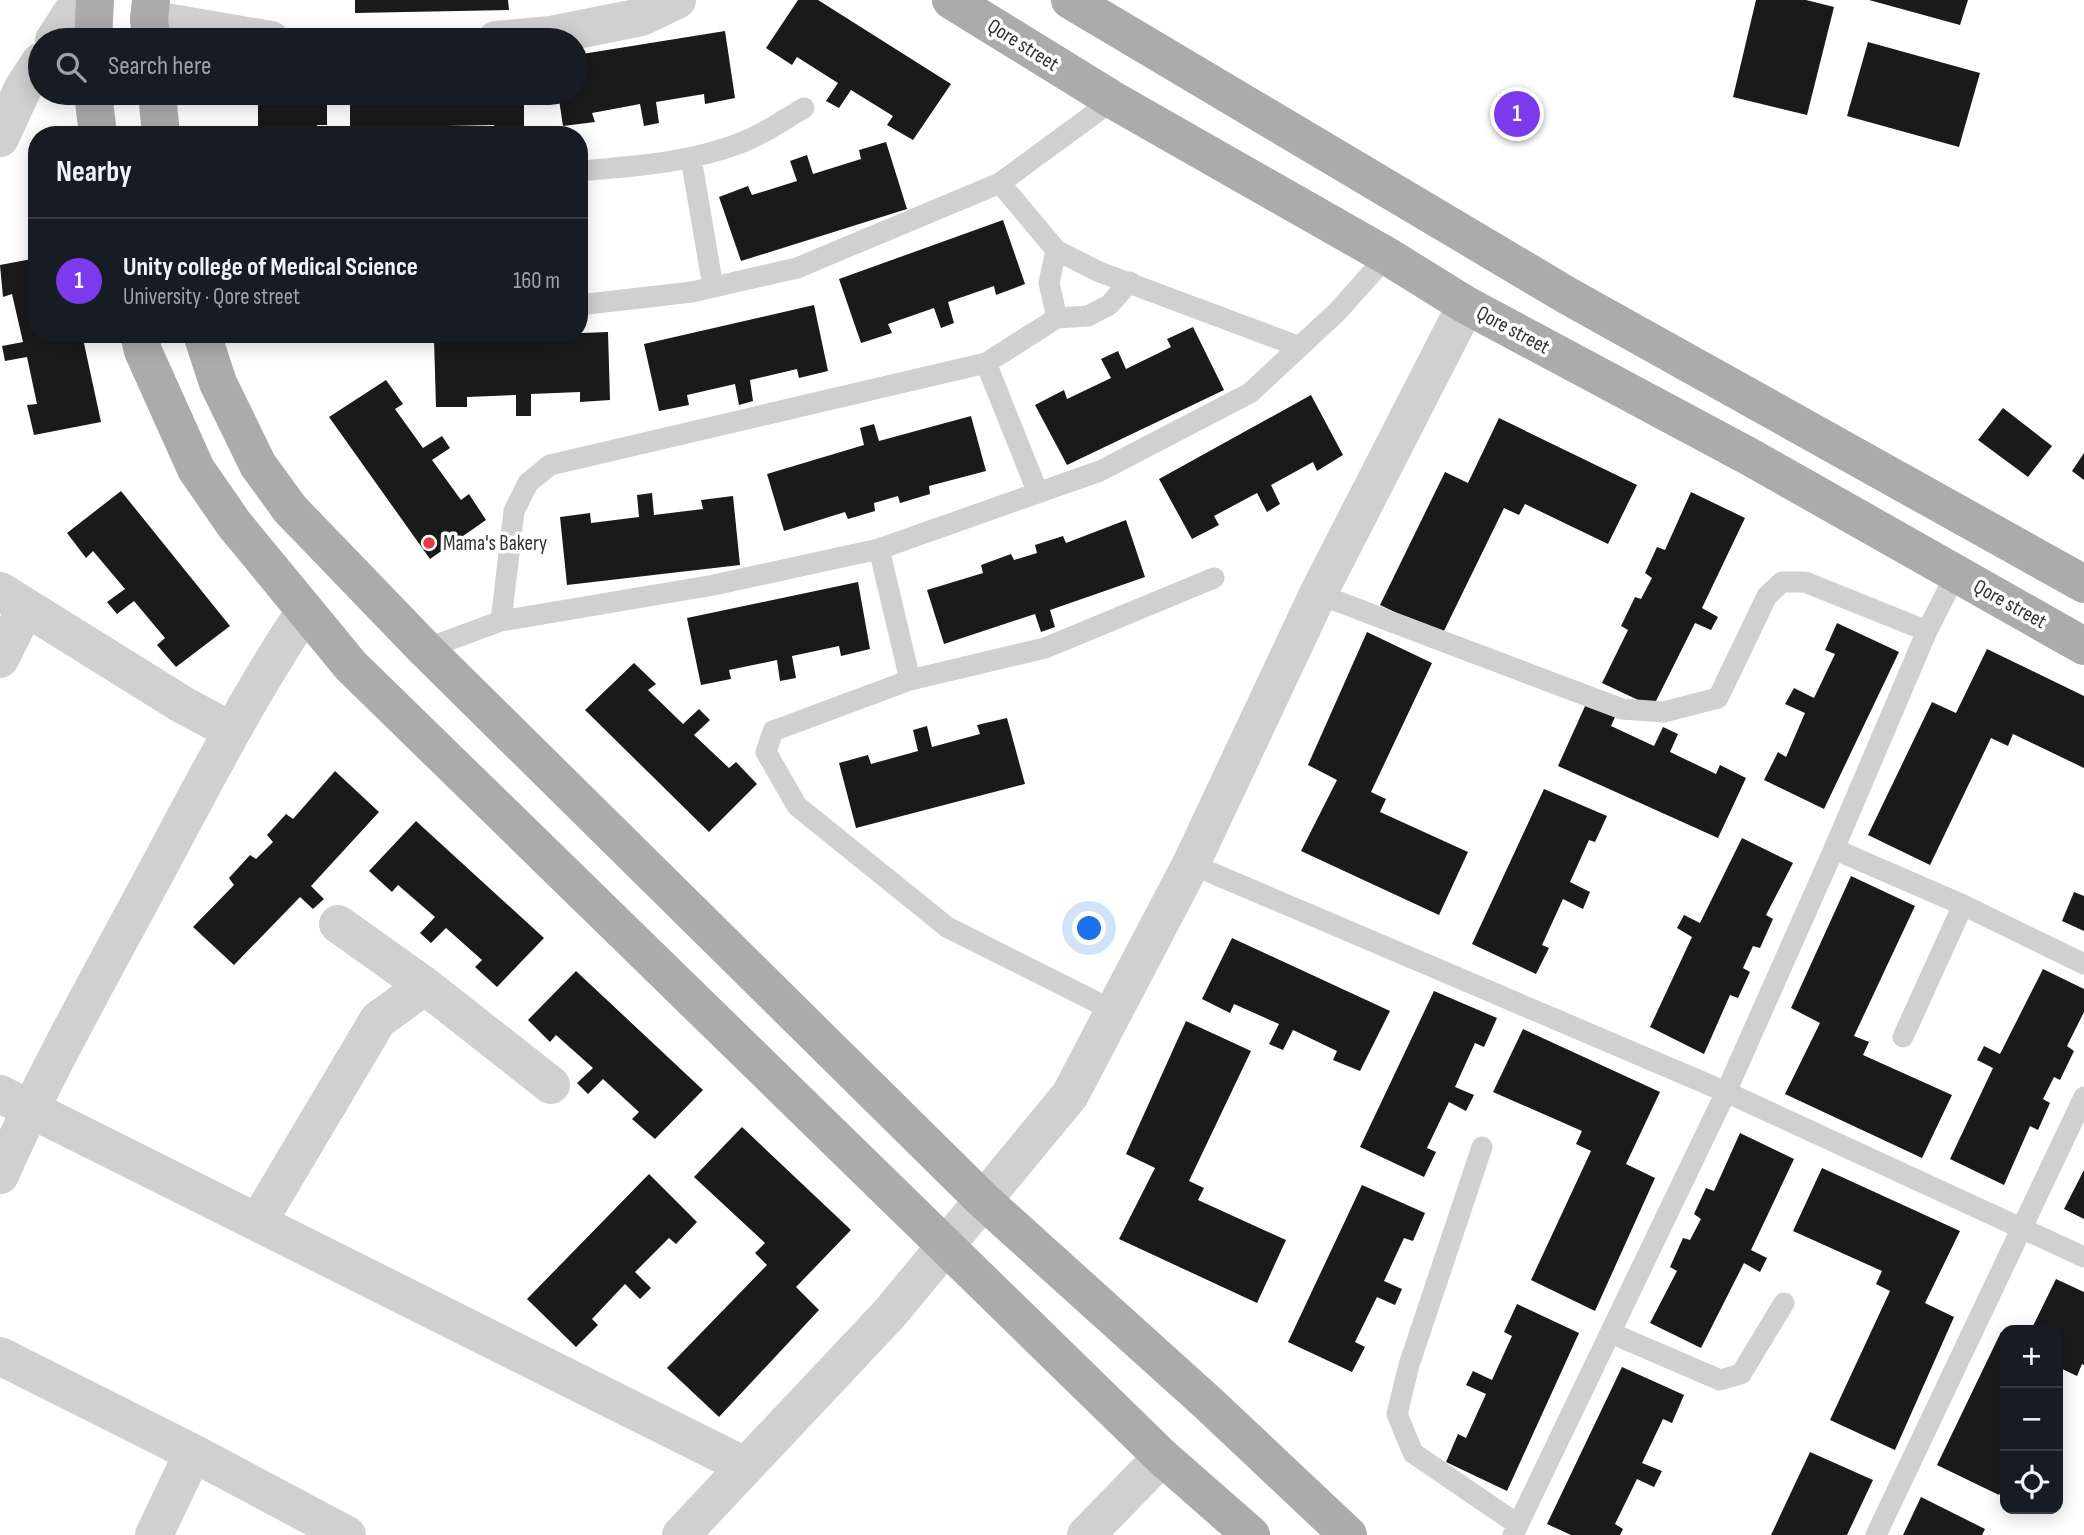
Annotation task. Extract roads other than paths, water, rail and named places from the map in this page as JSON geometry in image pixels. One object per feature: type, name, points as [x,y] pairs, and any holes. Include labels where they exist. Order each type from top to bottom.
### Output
[{"type":"main road","points":[[93,28],[94,0]]},
{"type":"main road","name":"Qore street","points":[[951,0],[1113,100],[1387,256],[1466,305],[1750,457],[2084,646]]},
{"type":"main road","points":[[1070,0],[1567,296],[2084,584]]},
{"type":"main road","points":[[94,105],[97,126]]},
{"type":"main road","points":[[158,105],[160,126]]},
{"type":"main road","points":[[141,343],[196,469],[234,524],[351,666],[1162,1457],[1251,1535]]},
{"type":"main road","points":[[205,343],[218,383],[258,466],[290,509],[425,649],[984,1201],[1209,1404],[1348,1535]]},
{"type":"street","points":[[62,28],[80,0]]},
{"type":"street","points":[[572,28],[632,8],[677,0]]},
{"type":"street","points":[[150,20],[198,28]]},
{"type":"street","points":[[0,138],[28,80]]},
{"type":"street","points":[[681,1535],[890,1313],[1070,1096],[1191,864],[1318,594],[1466,305]]},
{"type":"street","points":[[0,659],[13,599],[183,705],[232,731]]},
{"type":"street","points":[[0,1175],[15,1101],[273,659],[305,611]]},
{"type":"street","points":[[338,924],[425,986],[551,1085]]},
{"type":"street","points":[[258,1222],[378,1020],[425,986]]},
{"type":"street","points":[[15,1101],[745,1466]]},
{"type":"street","points":[[0,1356],[193,1453],[347,1535]]},
{"type":"street","points":[[154,1535],[193,1453]]},
{"type":"street","points":[[1086,1535],[1162,1457]]},
{"type":"lane","points":[[588,303],[692,292],[797,268],[999,183],[1113,100]]},
{"type":"lane","points":[[588,170],[691,158],[745,142],[804,107]]},
{"type":"lane","points":[[691,158],[713,287]]},
{"type":"lane","points":[[999,183],[1056,250],[1097,271],[1300,347]]},
{"type":"lane","points":[[1056,250],[1049,283],[1057,318]]},
{"type":"lane","points":[[425,649],[501,621],[714,585],[879,549],[1100,471],[1250,394],[1338,312],[1387,256]]},
{"type":"lane","points":[[501,621],[514,511],[527,483],[550,465],[986,363],[1057,318],[1088,316],[1109,305],[1130,282]]},
{"type":"lane","points":[[986,363],[1038,493]]},
{"type":"lane","points":[[879,549],[910,680]]},
{"type":"lane","points":[[1482,1147],[1409,1365],[1397,1414],[1412,1453],[1515,1530],[1726,1092],[1927,632],[1956,574]]},
{"type":"lane","points":[[1114,1011],[947,927],[797,806],[766,752],[773,731],[910,680],[1045,648],[1214,578]]},
{"type":"lane","points":[[1318,594],[1622,709],[1664,712],[1718,698],[1767,596],[1782,582],[1805,582],[1927,632]]},
{"type":"lane","points":[[1834,849],[1963,905],[2084,964]]},
{"type":"lane","points":[[1191,864],[1726,1092],[2084,1257]]},
{"type":"lane","points":[[1903,1037],[1963,905]]},
{"type":"lane","points":[[1875,1535],[2084,1097]]},
{"type":"lane","points":[[1611,1334],[1720,1380],[1741,1374],[1784,1303]]},
{"type":"place","name":"Unity college of Medical Science","points":[[1517,114]]},
{"type":"place","name":"Mama's Bakery","points":[[429,543]]}]
